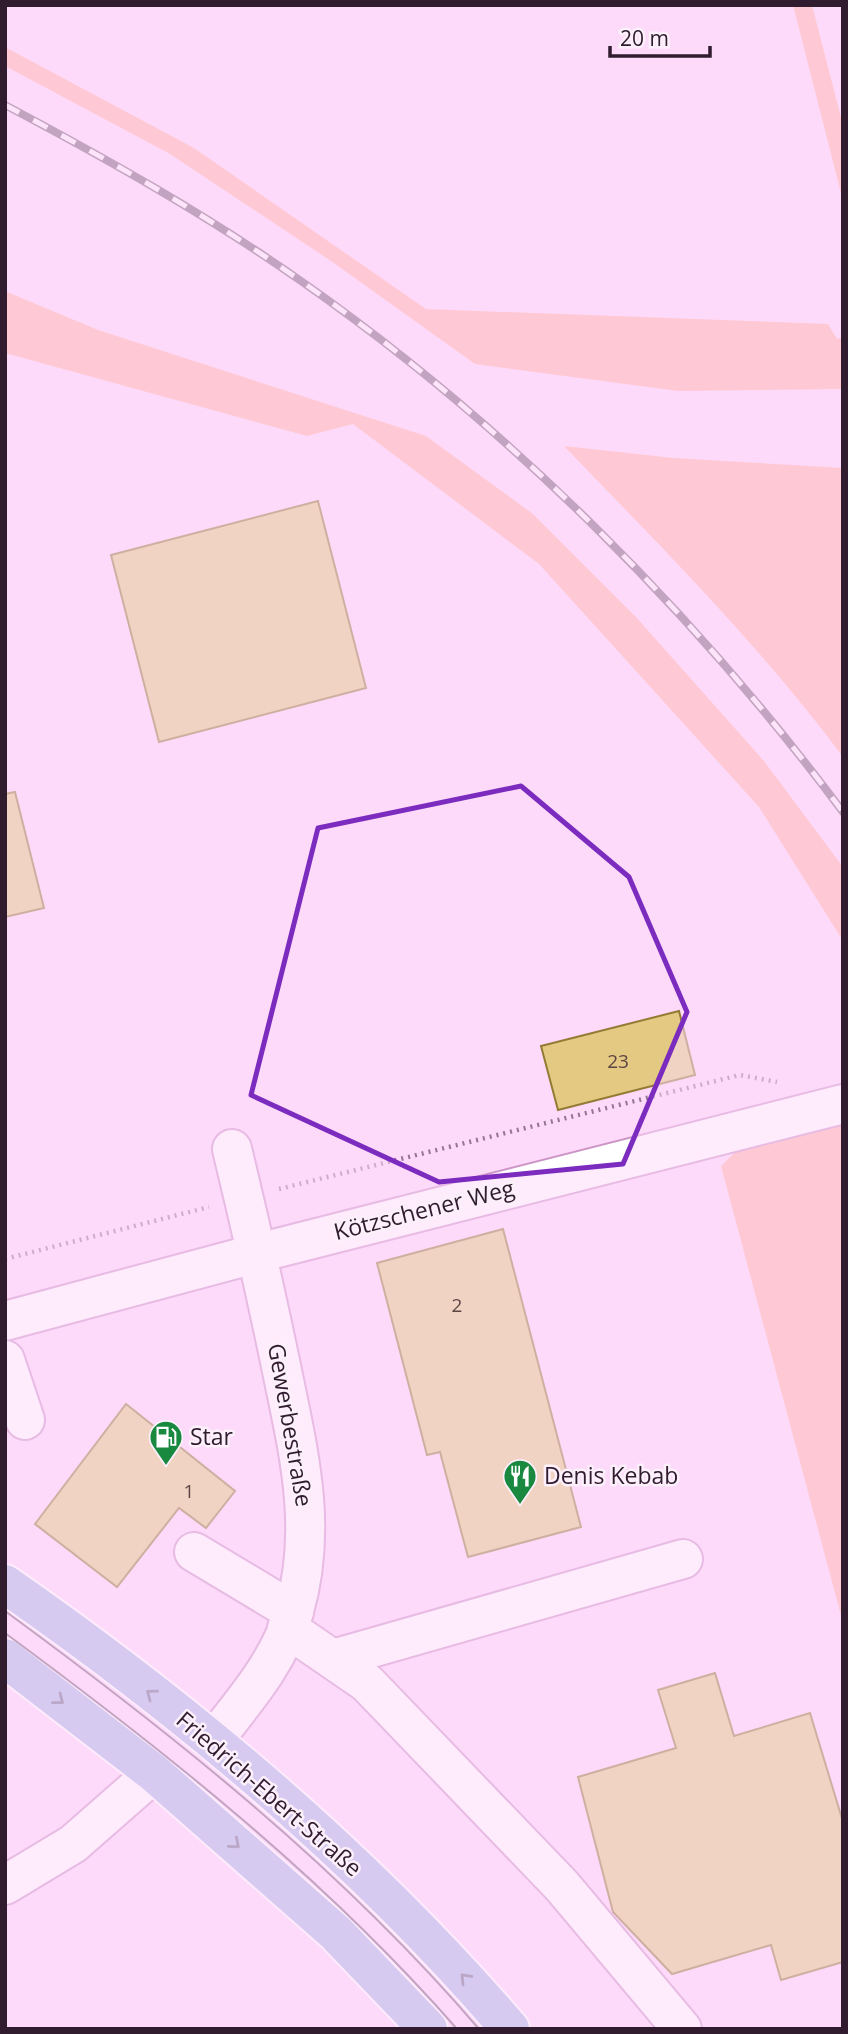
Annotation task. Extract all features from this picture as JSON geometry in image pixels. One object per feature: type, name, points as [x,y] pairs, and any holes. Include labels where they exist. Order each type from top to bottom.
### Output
[{"type":"main road","name":"Friedrich-Ebert-Straße","points":[[5,1584],[213,1741],[382,1891],[510,2029]]},
{"type":"main road","points":[[5,1658],[154,1773],[336,1933],[428,2029]]},
{"type":"street","name":"Kötzschener Weg","points":[[5,1321],[258,1253],[843,1104]]},
{"type":"street","name":"Gewerbestraße","points":[[213,1741],[269,1670],[290,1620],[306,1550],[306,1488],[258,1253],[232,1149]]},
{"type":"street","points":[[5,1360],[25,1420]]},
{"type":"street","points":[[194,1552],[290,1620],[332,1659],[367,1683],[562,1886],[682,2029]]},
{"type":"street","points":[[332,1659],[683,1559]]},
{"type":"street","points":[[5,1885],[73,1844],[154,1773]]},
{"type":"path","points":[[265,1193],[740,1075],[779,1082]]},
{"type":"path","points":[[5,1259],[213,1206]]},
{"type":"highlighted area","points":[[521,786],[629,877],[687,1012],[623,1164],[439,1182],[251,1095],[318,828]]},
{"type":"shaded area","points":[[793,5],[812,5],[843,125],[843,201]]},
{"type":"shaded area","points":[[5,47],[194,148],[426,309],[828,324],[837,339],[843,337],[843,389],[678,391],[475,364],[331,261],[170,154],[5,66]]},
{"type":"shaded area","points":[[5,291],[98,330],[426,436],[533,514],[636,617],[764,761],[843,867],[843,941],[759,807],[539,564],[353,424],[307,436],[5,353]]},
{"type":"shaded area","points":[[564,446],[674,458],[843,468],[843,757],[744,636]]},
{"type":"shaded area","points":[[843,1123],[843,1623],[721,1166],[736,1151]]},
{"type":"building","points":[[318,501],[366,688],[159,742],[111,555]]},
{"type":"building","points":[[15,792],[44,908],[5,917],[5,794]]},
{"type":"building","points":[[679,1011],[695,1075],[558,1110],[541,1046]]},
{"type":"building","points":[[503,1229],[581,1527],[468,1557],[440,1452],[427,1455],[377,1263]]},
{"type":"building","points":[[126,1404],[235,1491],[206,1528],[179,1508],[117,1587],[35,1524]]},
{"type":"building","points":[[715,1673],[734,1736],[810,1713],[843,1822],[843,1962],[781,1980],[771,1945],[672,1974],[613,1912],[578,1777],[676,1748],[658,1690]]},
{"type":"tram line","points":[[5,1611],[131,1706],[254,1806],[371,1914],[479,2029]]},
{"type":"tram line","points":[[5,1633],[125,1724],[242,1819],[353,1920],[457,2029]]},
{"type":"railway","points":[[5,105],[156,188],[229,233],[301,281],[452,396],[593,525],[660,594],[724,664],[843,812]]},
{"type":"place","name":"Star","points":[[166,1467]]},
{"type":"place","name":"Denis Kebab","points":[[520,1506]]}]
